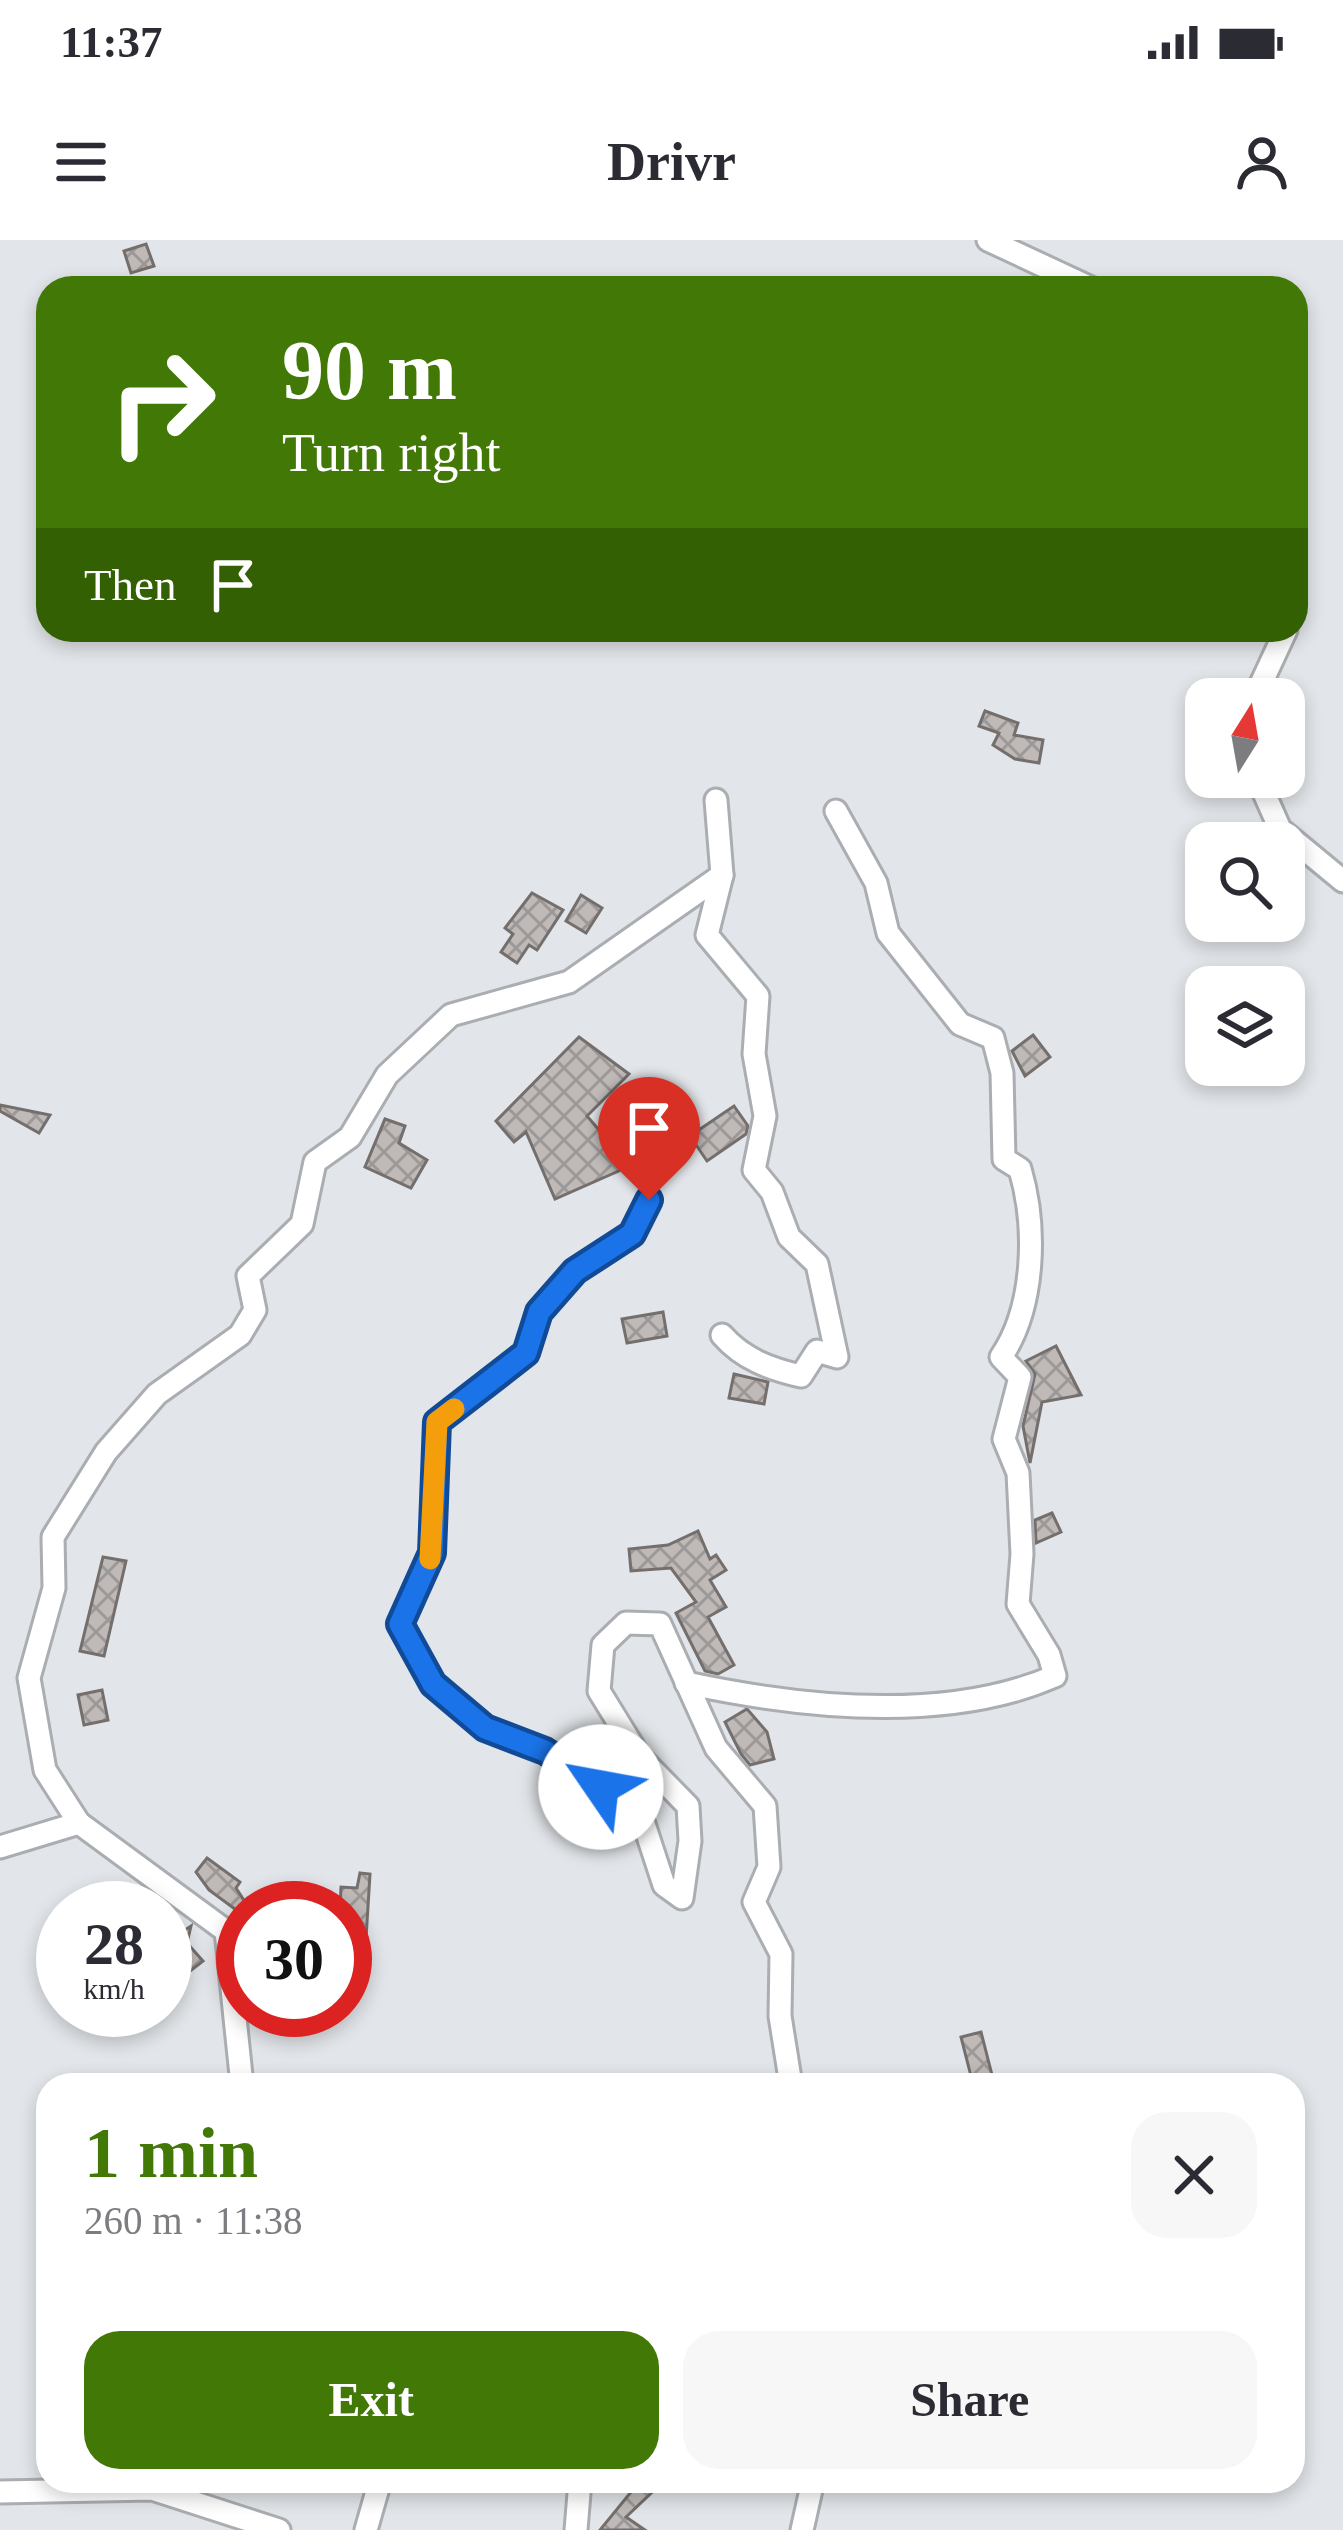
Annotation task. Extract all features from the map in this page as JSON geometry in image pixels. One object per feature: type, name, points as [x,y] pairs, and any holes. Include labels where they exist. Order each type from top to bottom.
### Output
[{"type":"street","points":[[988,240],[1064,276]]},
{"type":"street","points":[[1264,678],[1280,642]]},
{"type":"street","points":[[1266,798],[1280,829],[1343,881]]},
{"type":"street","points":[[716,800],[722,875],[706,935],[758,996],[754,1054],[765,1116],[754,1170],[772,1192],[789,1237],[817,1264],[837,1357],[817,1351],[801,1376],[735,1350],[722,1335]]},
{"type":"street","points":[[686,1683],[769,1700],[893,1703],[1010,1691],[1054,1676],[1049,1655],[1018,1604],[1022,1555],[1018,1473],[1004,1439],[1020,1377],[1001,1357],[1019,1330],[1029,1243],[1020,1169],[1004,1159],[1002,1072],[994,1038],[960,1024],[888,933],[876,883],[836,811]]},
{"type":"street","points":[[241,2073],[226,1931],[79,1823],[45,1770],[29,1678],[54,1588],[53,1537],[106,1452],[157,1394],[240,1335],[255,1310],[248,1276],[302,1224],[315,1162],[350,1137],[387,1075],[451,1015],[569,982],[722,875]]},
{"type":"street","points":[[649,1200],[632,1234],[575,1271],[539,1312],[526,1353],[437,1422],[432,1553],[400,1624],[433,1684],[485,1728],[545,1751],[644,1824],[664,1885],[682,1898],[690,1840],[688,1806],[639,1756],[599,1691],[603,1645],[626,1623],[660,1624],[716,1748],[765,1806],[769,1867],[754,1902],[781,1954],[780,2016],[788,2073]]},
{"type":"street","points":[[0,1847],[79,1823]]},
{"type":"street","points":[[0,2492],[36,2491]]},
{"type":"street","points":[[164,2493],[279,2530]]},
{"type":"street","points":[[367,2530],[377,2493]]},
{"type":"street","points":[[576,2530],[579,2493]]},
{"type":"street","points":[[802,2530],[810,2493]]},
{"type":"building","points":[[146,244],[154,266],[131,273],[124,251]]},
{"type":"building","points":[[985,711],[1018,723],[1014,735],[1043,740],[1039,763],[1015,759],[993,745],[999,733],[979,726]]},
{"type":"building","points":[[532,893],[563,910],[537,950],[529,945],[517,963],[501,952],[513,934],[505,928]]},
{"type":"building","points":[[581,895],[602,908],[586,933],[566,921]]},
{"type":"building","points":[[1033,1035],[1050,1057],[1025,1076],[1012,1051]]},
{"type":"building","points":[[579,1037],[629,1074],[587,1116],[630,1166],[555,1199],[526,1132],[514,1142],[496,1121]]},
{"type":"building","points":[[0,1105],[50,1115],[39,1133],[0,1111]]},
{"type":"building","points":[[734,1106],[748,1126],[746,1134],[707,1161],[690,1136]]},
{"type":"building","points":[[385,1119],[405,1126],[399,1143],[427,1160],[411,1188],[365,1167]]},
{"type":"building","points":[[656,1139],[669,1157],[643,1175],[631,1156]]},
{"type":"building","points":[[663,1312],[667,1336],[627,1343],[622,1319]]},
{"type":"building","points":[[1056,1346],[1081,1395],[1042,1402],[1030,1463],[1023,1426],[1035,1374],[1026,1361]]},
{"type":"building","points":[[734,1374],[768,1382],[764,1404],[729,1398]]},
{"type":"building","points":[[1052,1513],[1061,1532],[1036,1543],[1035,1520]]},
{"type":"building","points":[[698,1531],[710,1559],[716,1555],[726,1570],[710,1580],[726,1607],[708,1617],[734,1665],[718,1674],[705,1671],[676,1613],[696,1602],[671,1568],[631,1571],[629,1549],[668,1545]]},
{"type":"building","points":[[103,1557],[126,1561],[104,1656],[80,1651]]},
{"type":"building","points":[[102,1690],[108,1720],[84,1725],[78,1695]]},
{"type":"building","points":[[747,1709],[767,1732],[774,1759],[750,1765],[741,1754],[725,1722]]},
{"type":"building","points":[[207,1858],[239,1881],[216,1881],[216,1895],[196,1872]]},
{"type":"building","points":[[192,1949],[203,1961],[192,1970]]},
{"type":"building","points":[[981,2032],[991,2073],[970,2073],[961,2037]]},
{"type":"building","points":[[630,2493],[651,2493],[626,2517],[645,2530],[600,2530]]},
{"type":"slow traffic","points":[[430,1559],[437,1500],[437,1422],[454,1409]]},
{"type":"route","points":[[601,1787],[545,1751],[485,1728],[433,1684],[400,1624],[432,1553],[437,1422],[526,1353],[539,1312],[575,1271],[632,1234],[649,1200]]}]
